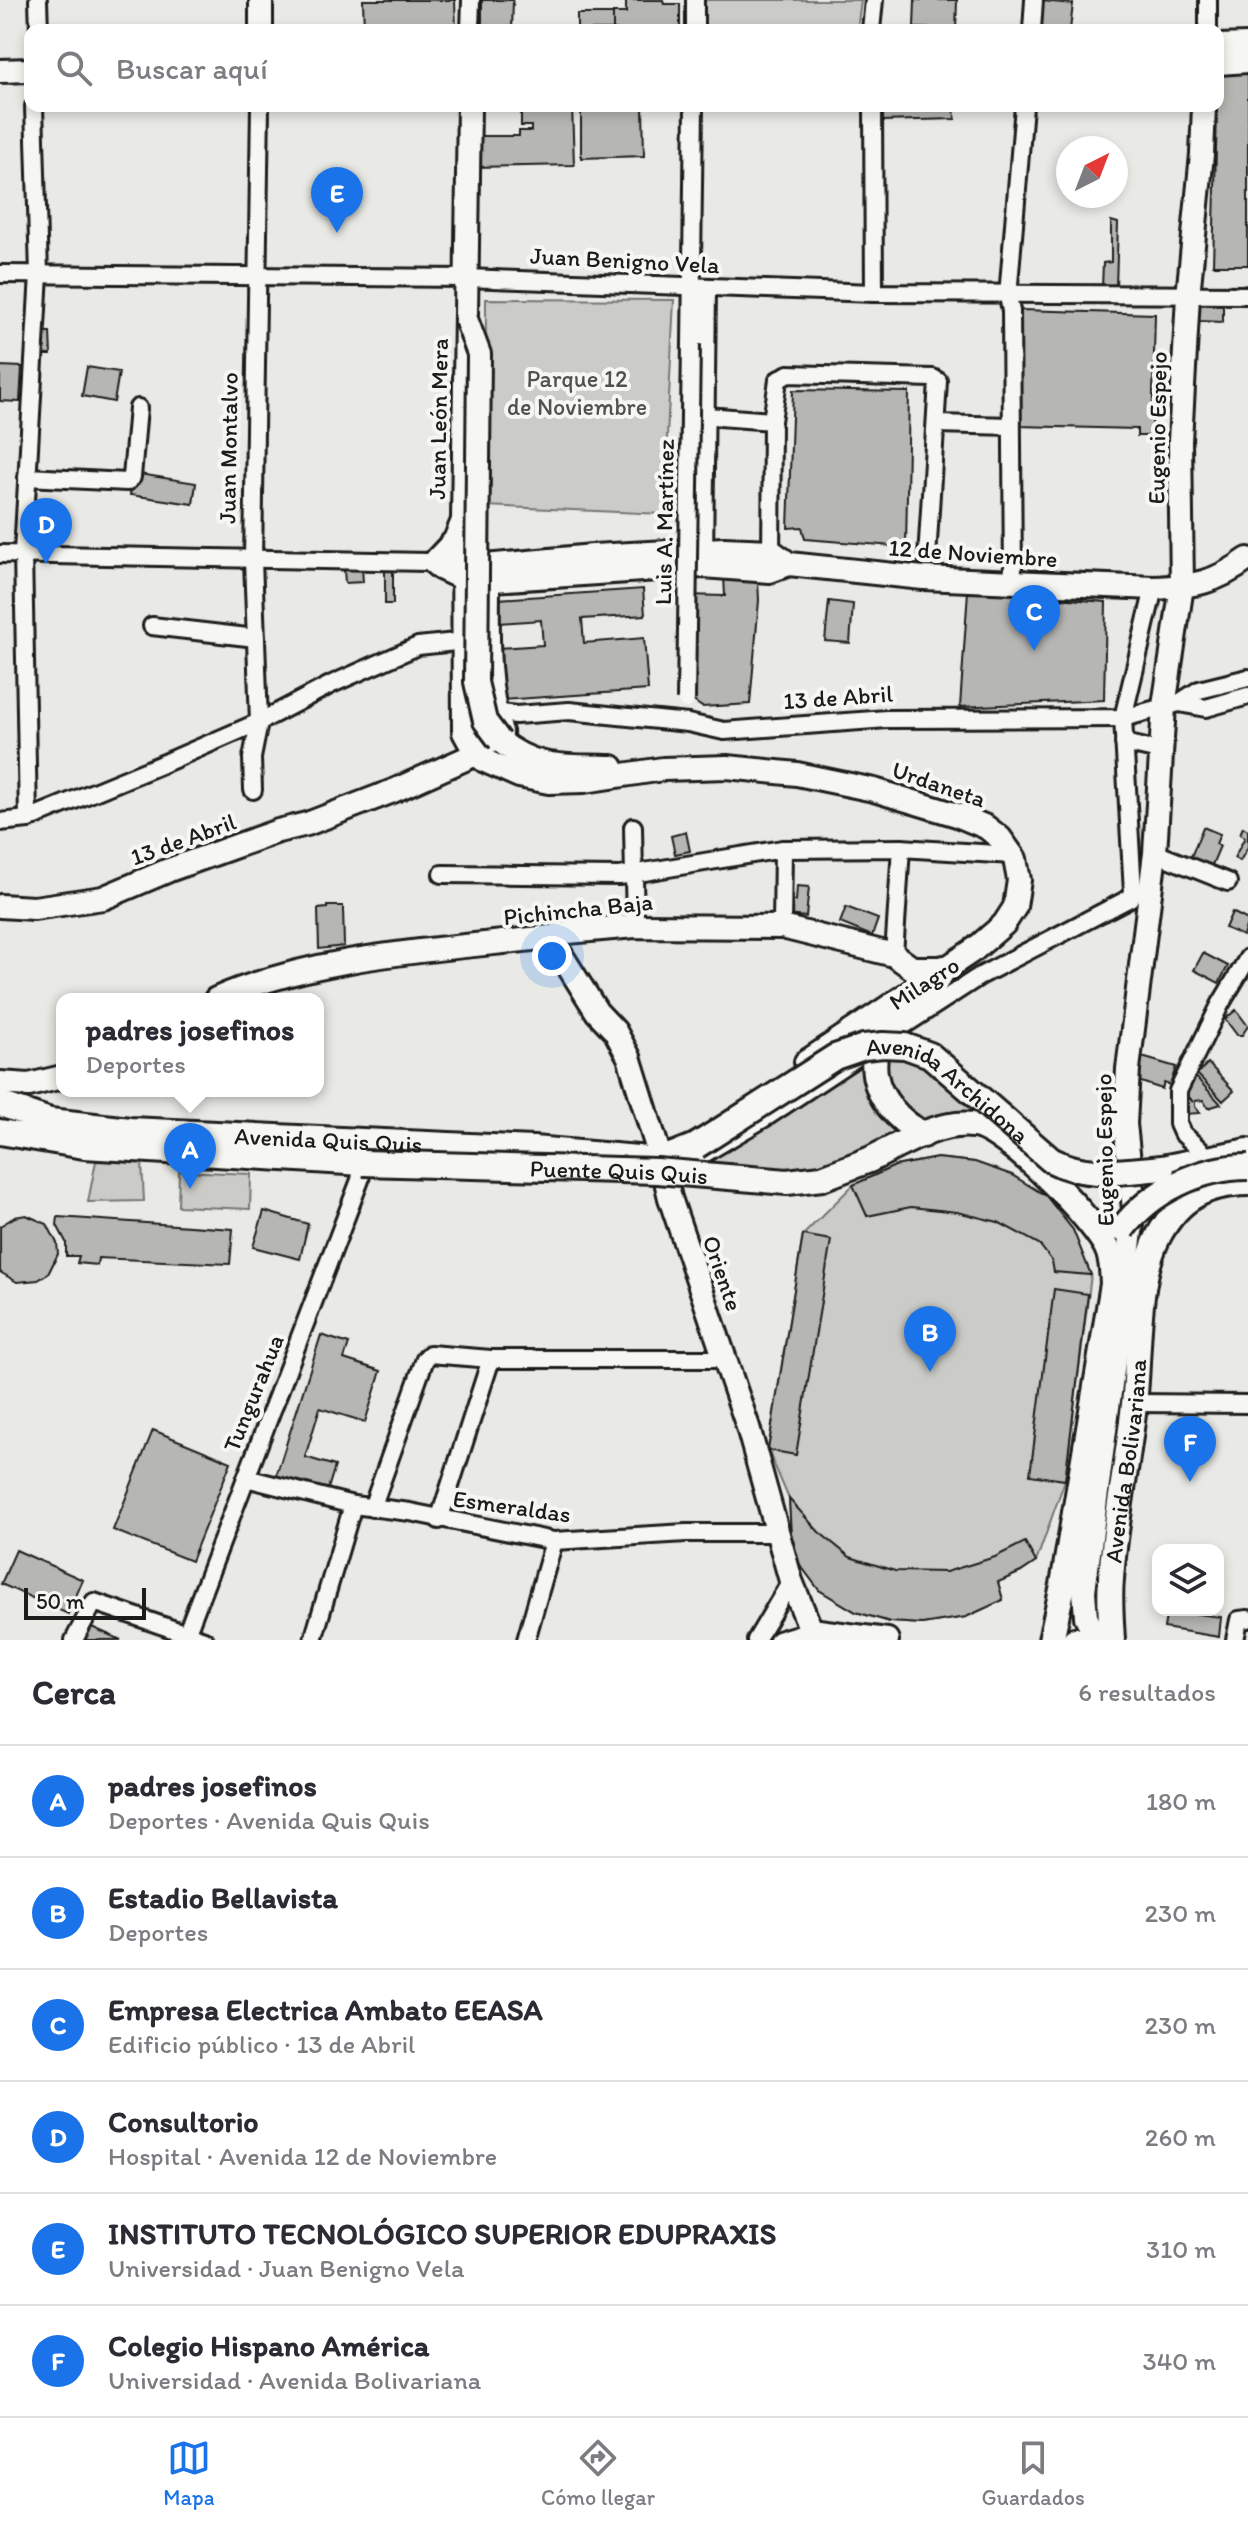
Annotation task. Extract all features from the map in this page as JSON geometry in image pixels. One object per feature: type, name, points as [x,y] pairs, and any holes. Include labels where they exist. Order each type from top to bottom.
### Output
[{"type":"main road","points":[[923,1135],[893,1113],[878,1088],[874,1074],[877,1043],[892,1019],[906,1004],[937,983],[944,968]]},
{"type":"main road","name":"Avenida Archidona","points":[[663,1168],[835,1057],[864,1047],[894,1045],[930,1055],[1051,1160],[1068,1169],[1102,1173],[1162,1168],[1248,1151]]},
{"type":"main road","name":"Avenida Quis Quis","points":[[1,1101],[50,1121],[117,1129],[519,1149],[663,1168]]},
{"type":"main road","name":"Puente Quis Quis","points":[[363,1163],[657,1171],[787,1182],[822,1178],[923,1135],[952,1126],[975,1124],[999,1134],[1094,1226],[1115,1238]]},
{"type":"main road","name":"Avenida Quis Quis","points":[[0,1132],[84,1146],[363,1163]]},
{"type":"main road","points":[[1115,1238],[1137,1210],[1171,1187],[1227,1167],[1248,1167]]},
{"type":"main road","name":"Avenida Bolivariana","points":[[1112,1640],[1110,1582],[1135,1403],[1145,1281],[1159,1237],[1175,1213],[1193,1195],[1221,1184],[1248,1183]]},
{"type":"main road","name":"Avenida Bolivariana","points":[[1051,1640],[1113,1284],[1115,1238]]},
{"type":"main road","points":[[1075,1640],[1083,1640]]},
{"type":"street","points":[[38,0],[39,24]]},
{"type":"street","points":[[261,0],[261,24]]},
{"type":"street","points":[[470,24],[471,0]]},
{"type":"street","points":[[695,0],[695,24]]},
{"type":"street","points":[[872,24],[874,0]]},
{"type":"street","points":[[1032,24],[1034,0]]},
{"type":"street","points":[[1208,0],[1208,24]]},
{"type":"street","points":[[1224,46],[1248,45]]},
{"type":"street","points":[[1224,63],[1248,61]]},
{"type":"street","points":[[0,71],[24,70]]},
{"type":"street","points":[[0,84],[24,84]]},
{"type":"street","points":[[28,819],[23,553],[39,274],[34,112]]},
{"type":"street","name":"Juan Montalvo","points":[[253,790],[252,758],[259,722],[253,560],[260,112]]},
{"type":"street","name":"Juan León Mera","points":[[464,732],[463,521],[469,112]]},
{"type":"street","name":"Luis A. Martínez","points":[[694,112],[706,416],[704,558]]},
{"type":"street","points":[[873,112],[874,293]]},
{"type":"street","points":[[1013,580],[1011,311],[1008,296],[1023,112]]},
{"type":"street","name":"Eugenio Espejo","points":[[1097,1640],[1086,1617],[1084,1591],[1134,1209],[1125,1124],[1128,1069],[1155,853],[1159,751],[1172,704],[1182,586],[1180,441],[1188,296],[1204,112]]},
{"type":"street","name":"Juan Benigno Vela","points":[[0,274],[466,278],[1008,296],[1248,295]]},
{"type":"street","name":"Luis A. Martínez","points":[[688,723],[691,344],[699,288]]},
{"type":"street","points":[[466,319],[479,354],[476,682],[485,721],[503,725]]},
{"type":"street","points":[[777,562],[772,421],[778,380],[788,374],[933,378],[938,381],[927,558]]},
{"type":"street","points":[[27,477],[127,482],[132,477],[138,408]]},
{"type":"street","points":[[706,416],[772,421]]},
{"type":"street","points":[[937,424],[1011,426]]},
{"type":"street","points":[[0,554],[253,560],[432,560],[455,540],[463,521]]},
{"type":"street","name":"12 de Noviembre","points":[[463,575],[593,556],[704,558],[777,562],[923,578],[1154,588],[1220,578],[1248,559]]},
{"type":"street","name":"12 de Noviembre","points":[[463,575],[488,580],[704,558]]},
{"type":"street","points":[[432,560],[439,571],[463,575]]},
{"type":"street","points":[[488,580],[490,680],[514,752],[538,764],[663,769]]},
{"type":"street","points":[[1154,588],[1123,718],[1124,743],[1159,751]]},
{"type":"street","points":[[152,626],[256,638]]},
{"type":"street","points":[[0,822],[28,819],[259,722],[332,684],[418,646],[465,641]]},
{"type":"street","points":[[1172,704],[1199,690],[1248,678]]},
{"type":"street","points":[[1172,704],[1206,708],[1248,696]]},
{"type":"street","name":"13 de Abril","points":[[423,776],[464,732],[569,711],[688,723],[724,731],[887,719],[1123,718],[1172,704]]},
{"type":"street","name":"13 de Abril","points":[[0,906],[34,908],[103,898],[169,870],[278,831],[307,824],[393,791],[476,754],[503,725]]},
{"type":"street","points":[[464,732],[476,754]]},
{"type":"street","name":"Milagro","points":[[663,1168],[768,1116],[980,976],[1124,902],[1133,892],[1124,743]]},
{"type":"street","name":"Urdaneta","points":[[476,754],[519,776],[549,782],[584,781],[663,769],[727,767],[797,774],[874,790],[957,815],[986,827],[1000,838],[1012,855]]},
{"type":"street","points":[[633,827],[635,926]]},
{"type":"street","points":[[894,955],[901,848]]},
{"type":"street","points":[[442,874],[633,874],[783,849],[901,848],[1012,855],[1018,871],[1019,889],[1009,918],[975,949],[663,1168]]},
{"type":"street","points":[[782,927],[783,849]]},
{"type":"street","points":[[1155,853],[1228,882]]},
{"type":"street","name":"Pichincha Baja","points":[[232,993],[260,982],[367,959],[635,926],[782,927],[894,955],[912,968],[944,968]]},
{"type":"street","name":"Oriente","points":[[550,937],[597,1012],[615,1031],[629,1057],[726,1359],[791,1581],[815,1635]]},
{"type":"street","points":[[1209,1158],[1182,1133],[1178,1124],[1178,1091],[1220,1005],[1248,958]]},
{"type":"street","points":[[1,1101],[29,1085],[56,1078]]},
{"type":"street","name":"Tungurahua","points":[[185,1636],[355,1195],[363,1163]]},
{"type":"street","points":[[372,1508],[425,1359],[430,1354],[491,1359],[726,1359]]},
{"type":"street","points":[[439,1520],[491,1359]]},
{"type":"street","points":[[1135,1403],[1248,1404]]},
{"type":"street","name":"Esmeraldas","points":[[246,1478],[353,1505],[410,1512],[554,1541],[686,1533],[777,1533]]},
{"type":"street","points":[[313,1640],[353,1505]]},
{"type":"street","points":[[526,1640],[554,1541]]},
{"type":"street","points":[[756,1640],[791,1581]]},
{"type":"street","points":[[74,1640],[94,1602],[185,1636],[204,1640]]},
{"type":"street","points":[[1235,1640],[1239,1620],[1248,1619]]},
{"type":"street","points":[[778,1640],[815,1635],[887,1640]]},
{"type":"green space","points":[[705,0],[861,0],[858,24],[705,24]]},
{"type":"green space","name":"Parque 12 de Noviembre","points":[[486,299],[674,300],[663,514],[485,506]]},
{"type":"green space","points":[[865,1056],[919,1060],[1023,1147],[954,1117],[823,1171],[752,1174],[688,1159]]},
{"type":"green space","points":[[937,1158],[975,1162],[1046,1196],[1073,1230],[1091,1275],[1065,1480],[1036,1562],[998,1582],[1003,1600],[966,1617],[922,1624],[890,1622],[856,1612],[819,1590],[792,1554],[789,1499],[768,1450],[803,1235],[853,1185],[895,1166]]},
{"type":"green space","points":[[96,1161],[142,1162],[144,1201],[88,1202]]},
{"type":"green space","points":[[179,1171],[251,1174],[250,1209],[178,1206]]},
{"type":"building","points":[[363,0],[455,0],[456,24],[364,24]]},
{"type":"building","points":[[482,0],[513,0],[512,24],[482,24]]},
{"type":"building","points":[[626,0],[663,0],[664,4],[680,4],[680,24],[613,24],[613,13],[626,13]]},
{"type":"building","points":[[915,0],[957,0],[956,24],[914,24]]},
{"type":"building","points":[[1042,1],[1073,4],[1071,24],[1039,24]]},
{"type":"building","points":[[577,14],[613,14],[613,24],[577,24]]},
{"type":"building","points":[[1224,71],[1248,71],[1248,265],[1213,265],[1217,112],[1224,112]]},
{"type":"building","points":[[521,112],[572,112],[574,165],[476,167],[475,136],[519,136],[519,131],[531,131],[531,126],[521,126]]},
{"type":"building","points":[[581,112],[643,112],[644,156],[581,158]]},
{"type":"building","points":[[881,112],[954,112],[955,119],[881,121]]},
{"type":"building","points":[[1111,221],[1118,223],[1116,287],[1102,288],[1103,263],[1111,262]]},
{"type":"building","points":[[1198,304],[1223,304],[1223,322],[1198,321]]},
{"type":"building","points":[[1021,310],[1155,314],[1152,436],[1137,436],[1137,429],[1018,426]]},
{"type":"building","points":[[39,332],[50,332],[51,355],[41,355]]},
{"type":"building","points":[[0,366],[22,367],[20,402],[0,401]]},
{"type":"building","points":[[87,367],[119,372],[114,402],[82,396]]},
{"type":"building","points":[[793,390],[909,392],[906,547],[805,539],[802,527],[788,528]]},
{"type":"building","points":[[133,473],[196,483],[193,504],[130,495]]},
{"type":"building","points":[[362,568],[363,582],[345,583],[344,569]]},
{"type":"building","points":[[385,571],[393,571],[393,604],[385,604]]},
{"type":"building","points":[[724,577],[758,581],[750,704],[702,707],[692,700],[685,595],[725,596]]},
{"type":"building","points":[[643,589],[645,615],[582,619],[584,643],[644,638],[648,690],[502,700],[498,648],[543,645],[541,620],[499,623],[498,599]]},
{"type":"building","points":[[968,591],[1106,602],[1104,700],[960,707]]},
{"type":"building","points":[[829,601],[853,604],[850,643],[825,641]]},
{"type":"building","points":[[1203,827],[1220,834],[1216,844],[1220,846],[1212,865],[1191,857]]},
{"type":"building","points":[[1243,827],[1248,830],[1248,847],[1240,861],[1234,858],[1245,837],[1240,834]]},
{"type":"building","points":[[686,832],[690,851],[675,854],[671,836]]},
{"type":"building","points":[[797,886],[809,887],[806,917],[787,915],[788,900],[796,901]]},
{"type":"building","points":[[343,906],[344,946],[319,949],[318,909]]},
{"type":"building","points":[[846,907],[878,919],[872,936],[840,923]]},
{"type":"building","points":[[1232,912],[1248,920],[1243,936],[1225,928]]},
{"type":"building","points":[[1203,953],[1228,966],[1219,983],[1194,970]]},
{"type":"building","points":[[1236,1010],[1248,1026],[1242,1035],[1237,1035],[1225,1019]]},
{"type":"building","points":[[1142,1057],[1176,1067],[1170,1085],[1164,1083],[1162,1089],[1138,1081],[1132,1089]]},
{"type":"building","points":[[1208,1063],[1234,1091],[1223,1101],[1197,1074]]},
{"type":"building","points":[[1193,1074],[1221,1104],[1208,1108],[1203,1100],[1195,1101],[1200,1113],[1185,1114],[1184,1099],[1189,1098],[1183,1092]]},
{"type":"building","points":[[937,1158],[975,1162],[1012,1175],[1046,1196],[1073,1230],[1091,1275],[1054,1272],[1052,1261],[1039,1244],[998,1222],[957,1212],[911,1207],[867,1216],[853,1185],[895,1166]]},
{"type":"building","points":[[264,1211],[308,1224],[300,1259],[253,1247]]},
{"type":"building","points":[[26,1215],[47,1224],[57,1243],[58,1254],[48,1274],[38,1280],[17,1282],[0,1272],[0,1226],[15,1217]]},
{"type":"building","points":[[58,1217],[233,1229],[230,1264],[98,1258],[97,1265],[77,1263],[79,1256],[66,1256],[66,1242],[57,1225]]},
{"type":"building","points":[[803,1235],[831,1240],[796,1455],[768,1450]]},
{"type":"building","points":[[1054,1289],[1088,1294],[1065,1480],[1030,1475]]},
{"type":"building","points":[[321,1335],[349,1344],[344,1359],[381,1371],[365,1422],[320,1408],[305,1457],[335,1466],[327,1492],[276,1476]]},
{"type":"building","points":[[153,1430],[231,1462],[191,1561],[113,1530]]},
{"type":"building","points":[[789,1499],[819,1532],[850,1557],[895,1571],[946,1572],[995,1557],[1025,1542],[1036,1562],[998,1582],[1003,1600],[966,1617],[922,1624],[890,1622],[856,1612],[819,1590],[792,1554]]},
{"type":"building","points":[[16,1550],[83,1580],[68,1614],[1,1584]]},
{"type":"building","points":[[1166,1616],[1221,1617],[1219,1637],[1164,1628]]},
{"type":"building","points":[[87,1625],[121,1640],[80,1640]]},
{"type":"place","name":"INSTITUTO TECNOLÓGICO SUPERIOR EDUPRAXIS","points":[[337,233]]},
{"type":"place","name":"Consultorio","points":[[46,564]]},
{"type":"place","name":"Empresa Electrica Ambato EEASA","points":[[1034,651]]},
{"type":"place","name":"padres josefinos","points":[[190,1189]]},
{"type":"place","name":"Estadio Bellavista","points":[[930,1372]]},
{"type":"place","name":"Colegio Hispano América","points":[[1190,1482]]}]
